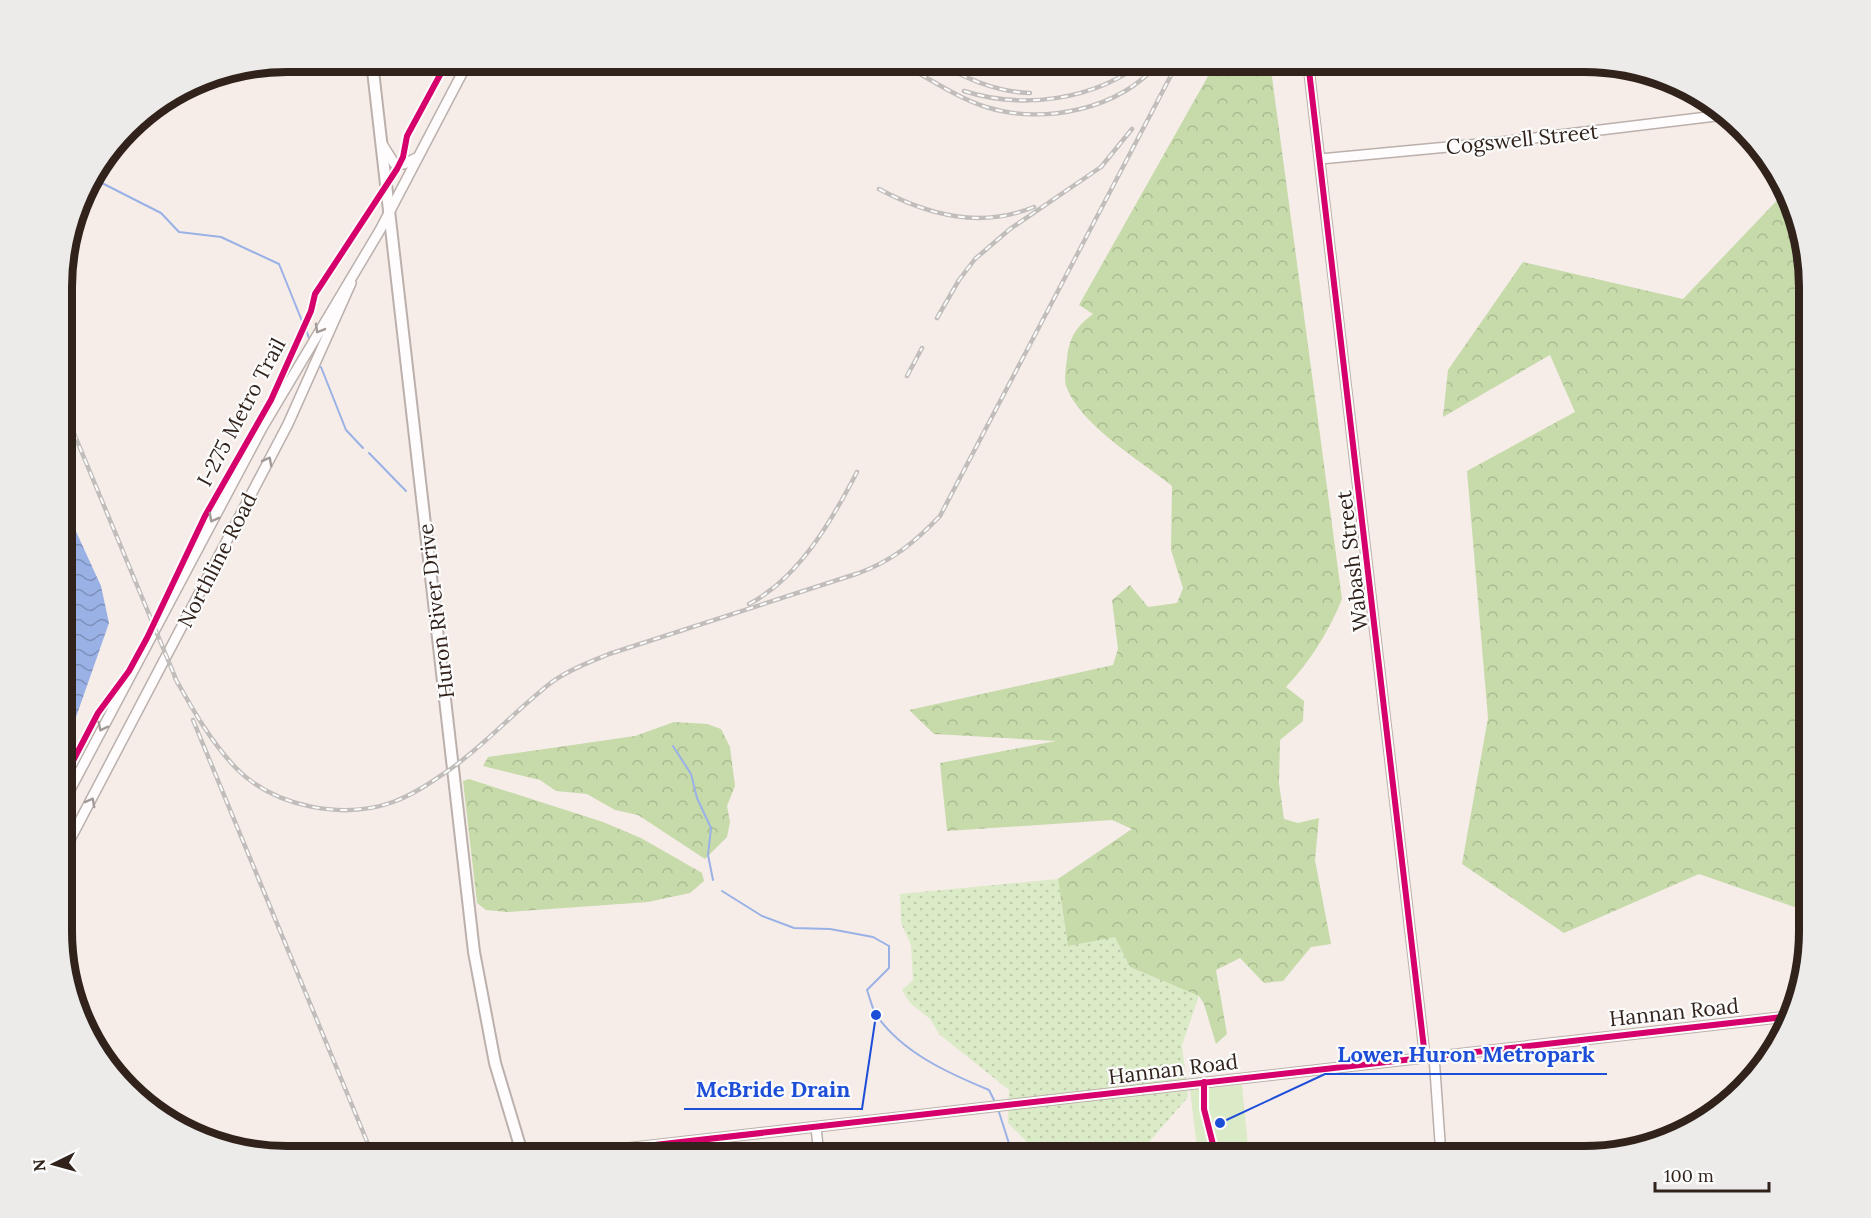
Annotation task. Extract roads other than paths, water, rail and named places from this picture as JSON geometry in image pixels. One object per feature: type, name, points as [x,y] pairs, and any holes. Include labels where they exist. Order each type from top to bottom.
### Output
[{"type":"main road","name":"Huron River Drive","points":[[373,72],[474,952],[495,1063],[520,1146]]},
{"type":"street","name":"Northline Road","points":[[72,786],[256,438],[390,211],[463,72]]},
{"type":"street","name":"Wabash Street","points":[[1309,72],[1440,1146]]},
{"type":"street","name":"Cogswell Street","points":[[1320,159],[1501,142],[1715,116]]},
{"type":"street","points":[[382,143],[391,160],[397,164],[409,164],[418,157]]},
{"type":"street","name":"Northline Road","points":[[72,836],[288,424],[342,309],[360,261]]},
{"type":"street","name":"Hannan Road","points":[[647,1146],[1781,1017]]},
{"type":"street","points":[[816,1127],[818,1146]]},
{"type":"water","points":[[72,523],[101,586],[109,623],[72,724]]},
{"type":"waterway","points":[[99,182],[161,213],[179,232],[221,237],[279,264],[302,321]]},
{"type":"waterway","points":[[305,327],[310,341]]},
{"type":"waterway","points":[[321,367],[346,430],[363,448]]},
{"type":"waterway","points":[[369,453],[406,491]]},
{"type":"waterway","points":[[673,746],[691,774],[697,798],[711,828],[708,855],[713,880]]},
{"type":"waterway","points":[[722,891],[762,916],[794,928],[830,929],[873,937],[889,946],[889,968],[867,990],[877,1016],[900,1041],[927,1061],[989,1090],[996,1104]]},
{"type":"waterway","points":[[998,1109],[1010,1146]]},
{"type":"railway","points":[[955,72],[993,87],[1030,93]]},
{"type":"railway","points":[[964,91],[1010,100],[1057,98],[1103,85],[1128,72]]},
{"type":"railway","points":[[920,74],[977,104],[1008,112],[1032,114],[1056,113],[1102,102],[1124,92],[1149,72]]},
{"type":"railway","points":[[175,678],[210,737],[236,768],[252,781],[289,801],[310,806],[353,810],[373,807],[409,795],[452,768],[539,692],[572,670],[609,654],[859,573],[893,557],[940,516],[1173,72]]},
{"type":"railway","points":[[937,318],[959,280],[975,259],[1010,229],[1101,167],[1132,129]]},
{"type":"railway","points":[[879,189],[916,206],[955,216],[994,217],[1014,214],[1034,207]]},
{"type":"railway","points":[[907,376],[922,348]]},
{"type":"railway","points":[[72,429],[178,684]]},
{"type":"railway","points":[[749,604],[767,593],[799,563],[825,528],[857,472]]},
{"type":"railway","points":[[193,720],[369,1146]]},
{"type":"place","name":"McBride Drain","points":[[876,1015]]},
{"type":"place","name":"Lower Huron Metropark","points":[[1220,1123]]}]
